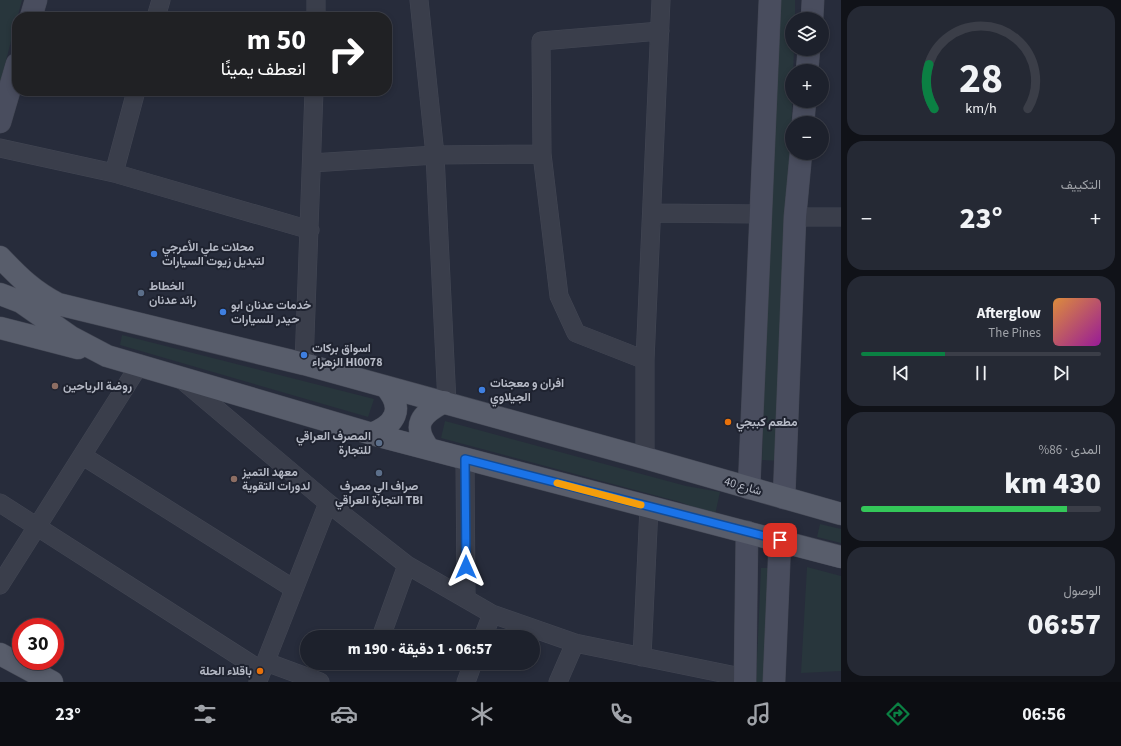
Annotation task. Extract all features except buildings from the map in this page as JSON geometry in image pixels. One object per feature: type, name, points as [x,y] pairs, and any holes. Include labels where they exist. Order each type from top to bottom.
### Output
[{"type":"main road","name":"شارع 40","points":[[0,257],[24,282],[39,294],[58,304],[304,364],[446,402],[841,514]]},
{"type":"main road","points":[[0,294],[21,302],[71,337],[107,356]]},
{"type":"main road","points":[[0,328],[140,364],[178,377],[371,434],[841,557]]},
{"type":"main road","points":[[371,434],[388,426],[394,415],[396,404],[392,393],[386,387]]},
{"type":"main road","points":[[429,449],[420,435],[421,420],[428,410],[446,402]]},
{"type":"main road","points":[[0,654],[52,682]]},
{"type":"street","points":[[32,12],[36,0]]},
{"type":"street","points":[[157,12],[161,0]]},
{"type":"street","points":[[316,0],[316,12]]},
{"type":"street","points":[[419,0],[435,155],[446,402]]},
{"type":"street","points":[[645,458],[645,360],[661,0]]},
{"type":"street","points":[[749,488],[770,0]]},
{"type":"street","points":[[812,12],[813,0]]},
{"type":"street","points":[[645,360],[576,333],[559,296],[542,154],[541,40],[660,30]]},
{"type":"street","points":[[0,122],[12,81]]},
{"type":"street","points":[[114,173],[135,96]]},
{"type":"street","points":[[304,364],[314,96]]},
{"type":"street","points":[[0,148],[114,173],[310,230]]},
{"type":"street","points":[[312,163],[435,155],[542,154]]},
{"type":"street","points":[[784,498],[795,216],[800,160]]},
{"type":"street","points":[[652,213],[760,214]]},
{"type":"street","points":[[795,216],[841,217]]},
{"type":"street","points":[[0,585],[38,528],[140,364]]},
{"type":"street","points":[[178,377],[328,503],[407,565],[492,614],[574,643],[746,680],[746,532]]},
{"type":"street","points":[[83,456],[294,589]]},
{"type":"street","points":[[465,459],[466,598]]},
{"type":"street","points":[[0,502],[262,672],[320,682]]},
{"type":"street","points":[[262,672],[328,503]]},
{"type":"street","points":[[642,657],[649,507]]},
{"type":"street","points":[[774,682],[780,540]]},
{"type":"street","points":[[384,630],[407,565]]},
{"type":"street","points":[[486,630],[492,614]]},
{"type":"street","points":[[558,682],[574,643]]},
{"type":"street","points":[[466,682],[470,670]]},
{"type":"shaded area","points":[[0,0],[22,0],[19,12],[12,12],[12,38],[0,83]]},
{"type":"shaded area","points":[[776,0],[795,0],[795,12],[785,12],[785,56],[794,56],[793,64],[785,64],[785,108],[792,108],[792,116],[785,116],[785,160],[790,160],[780,461],[762,460]]},
{"type":"shaded area","points":[[122,335],[374,399],[368,417],[120,345]]},
{"type":"shaded area","points":[[445,421],[686,486],[720,492],[715,515],[680,502],[441,438]]},
{"type":"shaded area","points":[[820,524],[841,529],[841,543],[817,537]]},
{"type":"shaded area","points":[[807,567],[841,576],[841,671],[801,673]]},
{"type":"shaded area","points":[[761,568],[776,568],[773,682],[756,682]]},
{"type":"slow traffic","points":[[557,483],[641,505]]},
{"type":"place","name":"محلات علي الأعرجي لتبديل زيوت السيارات","points":[[154,254]]},
{"type":"place","name":"الخطاط رائد عدنان","points":[[141,293]]},
{"type":"place","name":"خدمات عدنان ابو حيدر للسيارات","points":[[223,312]]},
{"type":"place","name":"اسواق بركات الزهراء Hl0078","points":[[304,355]]},
{"type":"place","name":"روضة الرياحين","points":[[55,386]]},
{"type":"place","name":"افران و معجنات الجيلاوي","points":[[482,390]]},
{"type":"place","name":"مطعم كببجي","points":[[728,422]]},
{"type":"place","name":"المصرف العراقي للتجارة","points":[[379,443]]},
{"type":"place","name":"صراف الي مصرف التجارة العراقي TBI","points":[[379,473]]},
{"type":"place","name":"معهد التميز لدورات التقوية","points":[[234,479]]},
{"type":"place","name":"باقلاء الحلة","points":[[260,671]]},
{"type":"route","points":[[466,567],[465,459],[780,540]]}]
